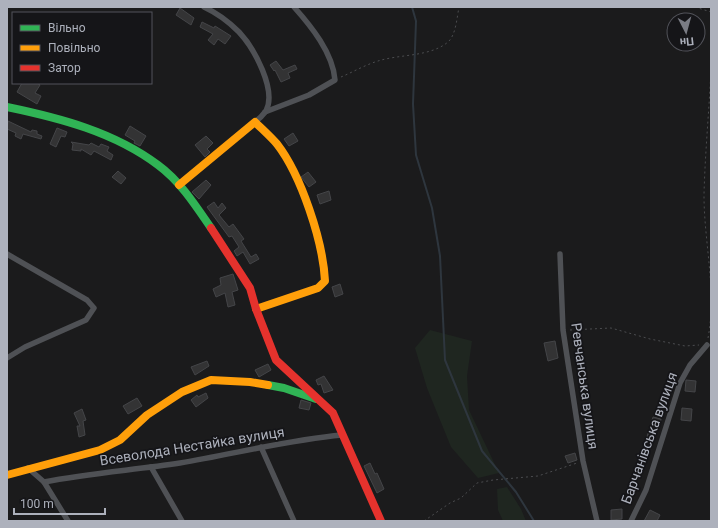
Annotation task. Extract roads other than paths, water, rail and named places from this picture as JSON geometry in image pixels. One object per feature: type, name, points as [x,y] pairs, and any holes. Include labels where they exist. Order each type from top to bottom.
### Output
[{"type":"street","points":[[204,7],[215,12],[239,33],[257,58],[270,94],[265,112]]},
{"type":"street","points":[[179,185],[265,112],[309,95],[335,80],[334,70],[325,48],[294,7]]},
{"type":"street","points":[[7,107],[53,117],[116,139],[158,165],[179,185],[198,209],[250,288],[256,309],[276,360],[333,413],[381,521]]},
{"type":"street","points":[[255,122],[277,145],[289,165],[299,187],[326,270],[325,281],[318,288],[256,309]]},
{"type":"street","name":"Ревчанська вулиця","points":[[560,254],[563,330],[583,461],[597,521]]},
{"type":"street","points":[[7,358],[25,347],[86,320],[94,308],[88,300],[8,256]]},
{"type":"street","name":"Барчанівська вулиця","points":[[631,521],[646,490],[680,383],[690,365],[707,345]]},
{"type":"street","points":[[7,475],[28,468],[100,450],[120,440],[147,415],[182,392],[211,380],[250,382],[284,388],[319,400]]},
{"type":"street","name":"Всеволода Нестайка вулиця","points":[[44,482],[73,476],[151,467],[309,438],[342,435]]},
{"type":"street","points":[[261,447],[294,521]]},
{"type":"street","points":[[151,467],[182,521]]},
{"type":"street","points":[[28,468],[44,482],[68,521]]},
{"type":"waterway","points":[[412,7],[416,21],[413,104],[416,155],[432,208],[440,256],[445,360],[482,451],[516,492],[534,521]]}]
